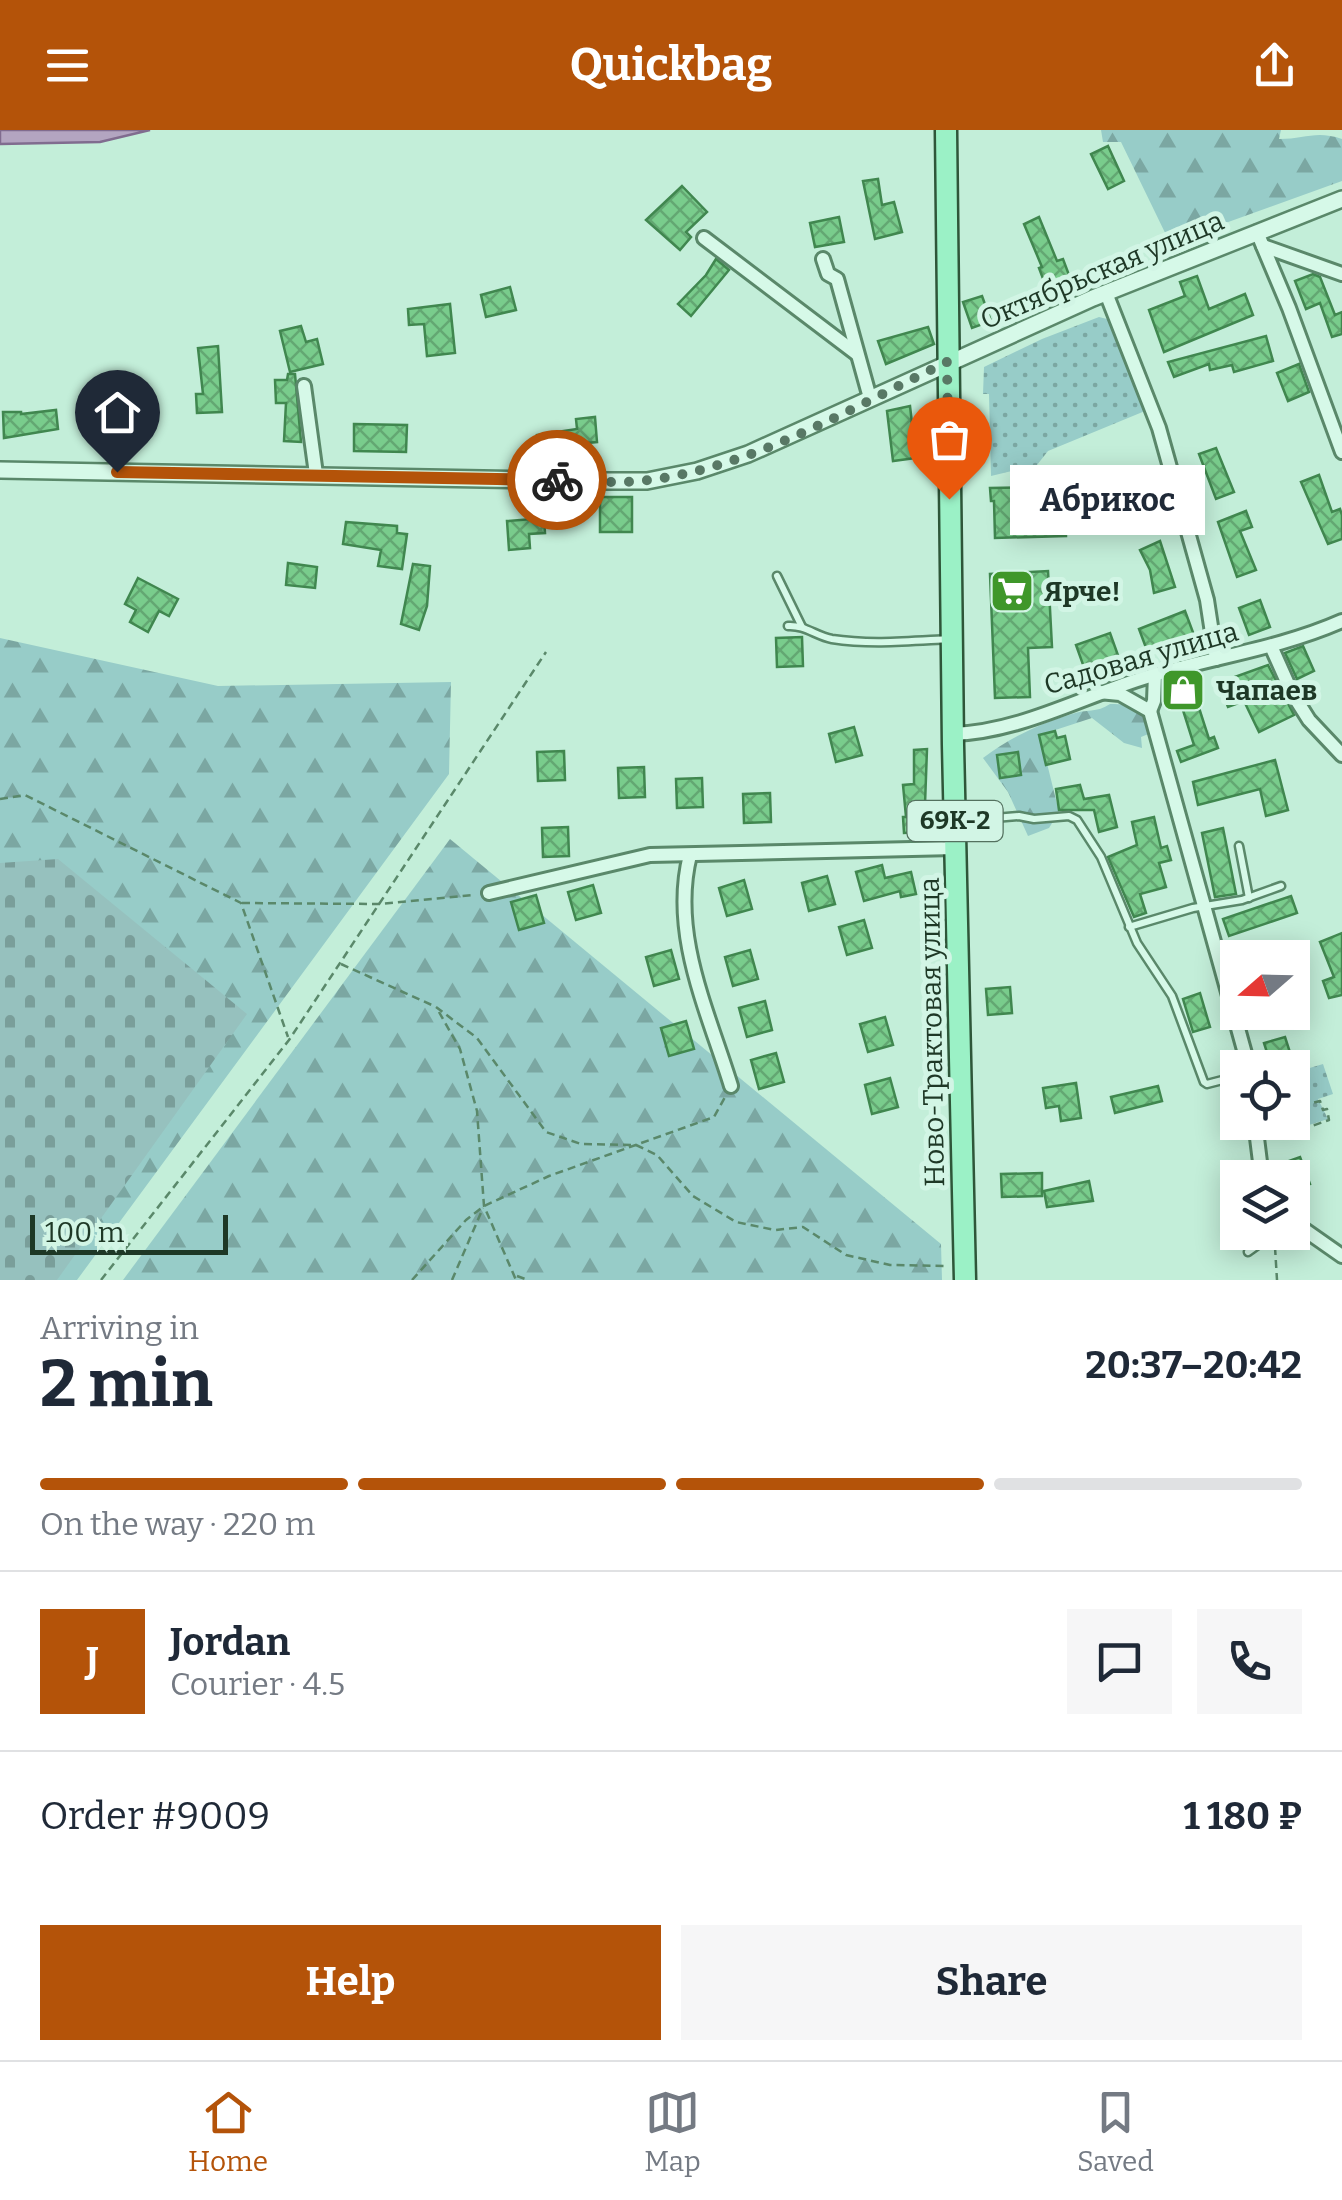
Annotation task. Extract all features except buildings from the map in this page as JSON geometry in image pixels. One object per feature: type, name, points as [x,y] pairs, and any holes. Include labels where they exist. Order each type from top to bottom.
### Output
[{"type":"main road","name":"69К-2","points":[[946,130],[947,362]]},
{"type":"main road","name":"Ново-Трактовая улица","points":[[947,362],[965,1274]]},
{"type":"street","name":"Октябрьская улица","points":[[0,470],[647,480],[696,471],[748,454],[1106,292],[1260,239],[1342,198]]},
{"type":"street","points":[[704,238],[858,354]]},
{"type":"street","points":[[1260,239],[1342,274]]},
{"type":"street","points":[[1260,239],[1290,308],[1342,452]]},
{"type":"street","points":[[823,259],[828,274],[837,279],[870,398]]},
{"type":"street","points":[[1106,292],[1159,428],[1206,600],[1216,659]]},
{"type":"street","points":[[304,386],[316,474]]},
{"type":"street","name":"Садовая улица","points":[[953,734],[996,731],[1155,674],[1271,646],[1342,621]]},
{"type":"street","points":[[1271,646],[1309,720],[1342,756]]},
{"type":"street","points":[[1155,674],[1150,711],[1245,1050]]},
{"type":"street","points":[[1099,692],[1120,694],[1150,711]]},
{"type":"street","points":[[489,893],[650,855],[955,848]]},
{"type":"street","points":[[690,854],[683,881],[685,934],[731,1086]]},
{"type":"street","points":[[1310,1234],[1342,1256]]},
{"type":"lane","points":[[777,576],[802,627]]},
{"type":"lane","points":[[788,626],[802,627],[827,638],[854,641],[952,640]]},
{"type":"lane","points":[[954,821],[1069,816],[1077,820],[1100,857],[1129,927],[1172,996],[1204,1082],[1220,1081]]},
{"type":"lane","points":[[1239,846],[1249,898]]},
{"type":"lane","points":[[1129,927],[1249,898],[1281,886]]},
{"type":"path","points":[[101,1280],[289,1040],[546,652]]},
{"type":"path","points":[[0,799],[25,795],[240,903],[378,904],[489,893]]},
{"type":"path","points":[[240,903],[289,1040]]},
{"type":"path","points":[[339,964],[436,1007],[477,1038],[546,1132],[581,1144],[636,1145],[657,1155],[693,1196],[736,1222],[775,1230],[803,1227],[846,1254],[890,1265],[965,1274]]},
{"type":"path","points":[[436,1007],[460,1049],[477,1111],[484,1206],[516,1278],[528,1280]]},
{"type":"path","points":[[412,1280],[466,1220],[484,1206],[550,1176],[714,1117],[731,1086]]},
{"type":"path","points":[[1320,1101],[1329,1120],[1306,1128],[1300,1106],[1320,1101]]},
{"type":"path","points":[[452,1280],[484,1206]]},
{"type":"path","points":[[1276,1250],[1277,1280]]},
{"type":"green space","points":[[1101,130],[1281,130],[1279,139],[1333,136],[1342,139],[1342,181],[1170,243],[1121,142],[1103,142]]},
{"type":"green space","points":[[1099,317],[1111,320],[1145,411],[1048,451],[1037,465],[991,476],[989,394],[983,394],[984,367]]},
{"type":"green space","points":[[0,638],[218,686],[451,682],[449,774],[77,1280],[0,1280]]},
{"type":"green space","points":[[1110,704],[1126,705],[1142,713],[1151,733],[1141,737],[1142,748],[1124,743],[1092,718],[1040,735],[1059,812],[1049,828],[1028,836],[1008,792],[983,758],[1037,727]]},
{"type":"green space","points":[[450,839],[941,1244],[942,1280],[123,1280]]},
{"type":"green space","points":[[58,859],[247,1014],[57,1280],[0,1280],[0,863]]},
{"type":"green space","points":[[1323,1064],[1333,1094],[1318,1099],[1328,1119],[1310,1125],[1310,1068]]},
{"type":"shaded area","points":[[0,130],[150,130],[100,142],[0,144]]},
{"type":"way so far","points":[[557,480],[647,480],[696,471],[793,435],[947,362],[949,499]]},
{"type":"place","name":"Абрикос","points":[[949,499]]},
{"type":"place","name":"Ярче!","points":[[1012,591]]},
{"type":"place","name":"Чапаев","points":[[1183,690]]},
{"type":"route","points":[[117,472],[557,480]]}]
